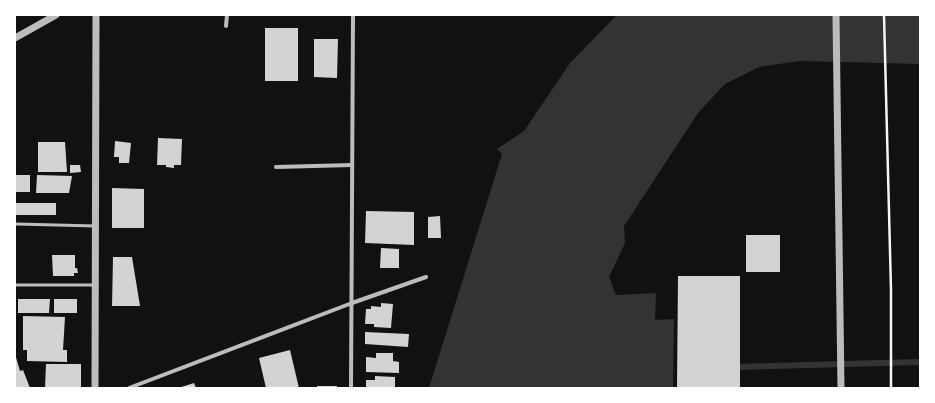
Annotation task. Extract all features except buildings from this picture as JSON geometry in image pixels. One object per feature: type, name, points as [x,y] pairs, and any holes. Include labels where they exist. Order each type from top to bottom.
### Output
[{"type":"street","points":[[15,38],[56,15]]},
{"type":"street","points":[[95,388],[96,15]]},
{"type":"street","points":[[226,26],[227,15]]},
{"type":"street","points":[[351,388],[353,15]]},
{"type":"street","points":[[836,15],[841,388]]},
{"type":"street","points":[[276,167],[352,166]]},
{"type":"street","points":[[129,388],[352,303],[426,277]]},
{"type":"lane","points":[[16,224],[96,226]]},
{"type":"lane","points":[[15,285],[96,285]]},
{"type":"path","points":[[884,15],[891,274],[891,388]]},
{"type":"shaded area","points":[[617,15],[920,15],[920,64],[800,61],[759,67],[725,84],[698,113],[624,226],[625,243],[609,277],[616,295],[656,293],[655,320],[674,319],[673,388],[429,388],[502,154],[497,149],[524,131],[570,63]]},
{"type":"waterway","points":[[733,367],[920,362]]}]
